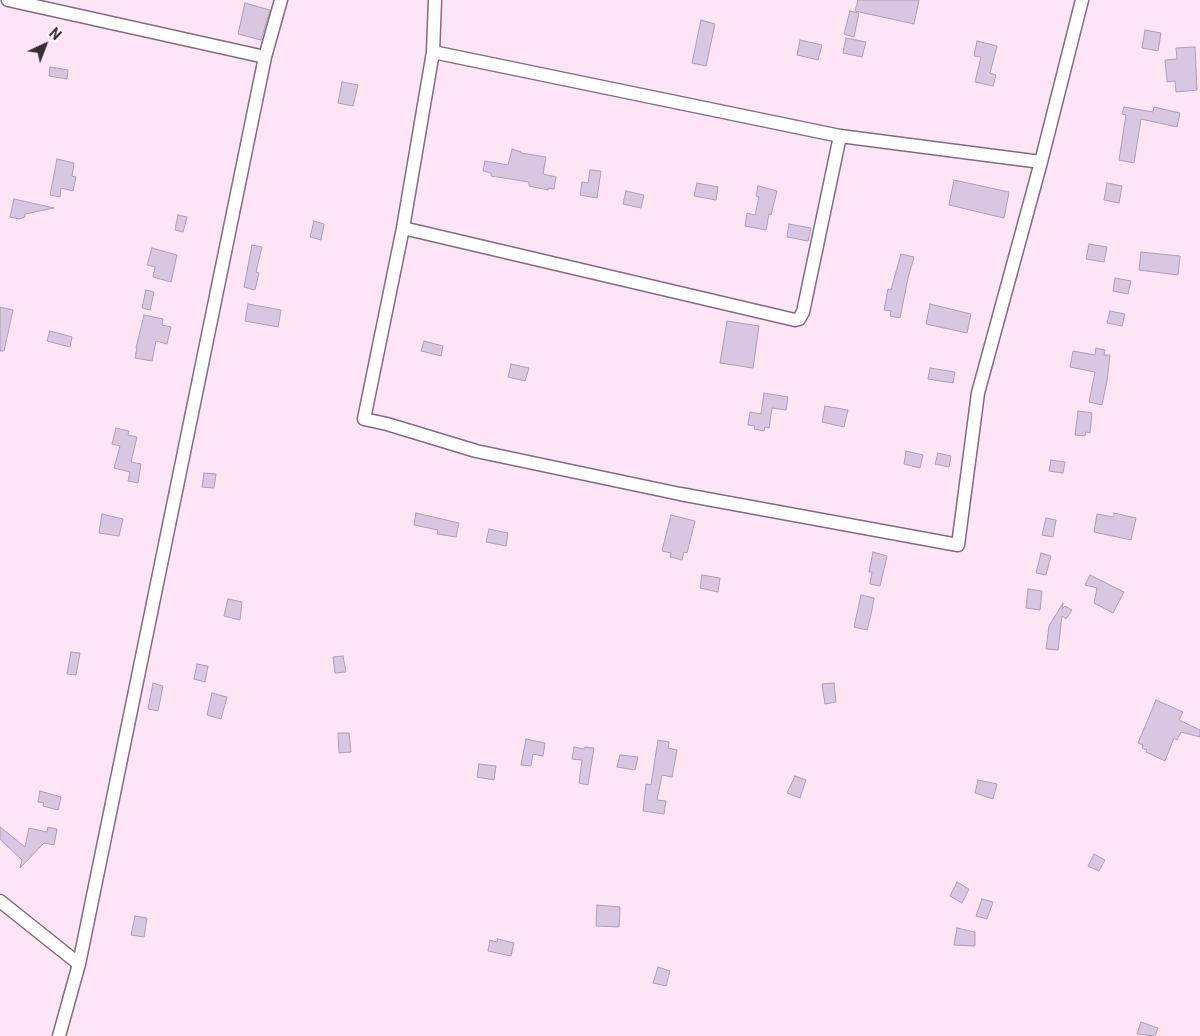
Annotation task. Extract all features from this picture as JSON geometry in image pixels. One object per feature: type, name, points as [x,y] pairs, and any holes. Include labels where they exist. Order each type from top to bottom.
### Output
[{"type":"street","points":[[8,0],[265,57]]},
{"type":"street","points":[[59,1036],[79,964],[265,57],[281,0]]},
{"type":"street","points":[[435,0],[432,52],[403,228],[364,419],[387,424],[476,452],[680,494],[958,545],[978,393],[1082,0]]},
{"type":"street","points":[[432,52],[840,136],[1040,162]]},
{"type":"street","points":[[403,228],[795,320],[803,312],[840,136]]},
{"type":"street","points":[[0,900],[79,964]]},
{"type":"building","points":[[858,0],[919,0],[914,24],[855,11]]},
{"type":"building","points":[[245,3],[270,10],[261,40],[238,34]]},
{"type":"building","points":[[850,11],[859,13],[854,37],[844,34]]},
{"type":"building","points":[[701,20],[715,24],[706,66],[692,63]]},
{"type":"building","points":[[1145,30],[1161,33],[1158,51],[1142,48]]},
{"type":"building","points":[[846,38],[866,42],[862,57],[843,53]]},
{"type":"building","points":[[800,40],[822,45],[818,60],[797,55]]},
{"type":"building","points":[[977,41],[997,46],[990,73],[996,75],[993,86],[975,82],[981,57],[974,56]]},
{"type":"building","points":[[1195,47],[1197,90],[1176,92],[1175,81],[1167,82],[1165,60],[1177,59],[1176,48]]},
{"type":"building","points":[[50,67],[68,70],[67,79],[49,76]]},
{"type":"building","points":[[342,82],[358,85],[353,106],[338,103]]},
{"type":"building","points":[[1124,107],[1153,112],[1154,107],[1180,113],[1177,127],[1141,119],[1134,163],[1119,160],[1126,115],[1122,114]]},
{"type":"building","points":[[512,149],[521,153],[546,157],[543,174],[556,177],[554,189],[548,188],[548,190],[529,186],[529,182],[491,176],[491,173],[483,171],[485,161],[508,165]]},
{"type":"building","points":[[57,159],[74,163],[72,176],[76,177],[73,191],[61,188],[60,197],[50,195]]},
{"type":"building","points":[[590,170],[601,171],[597,198],[580,195],[582,182],[588,183]]},
{"type":"building","points":[[954,180],[1009,192],[1004,218],[949,205]]},
{"type":"building","points":[[697,183],[718,187],[716,200],[694,196]]},
{"type":"building","points":[[1107,183],[1122,186],[1119,203],[1104,200]]},
{"type":"building","points":[[758,186],[777,191],[766,230],[745,226],[747,213],[755,215],[759,197],[756,196]]},
{"type":"building","points":[[626,191],[644,195],[641,208],[623,204]]},
{"type":"building","points":[[14,199],[54,208],[25,214],[25,217],[19,219],[10,217]]},
{"type":"building","points":[[178,215],[187,217],[183,232],[175,230]]},
{"type":"building","points":[[314,221],[324,224],[321,240],[310,237]]},
{"type":"building","points":[[789,224],[811,228],[808,241],[787,237]]},
{"type":"building","points":[[1089,244],[1107,247],[1104,262],[1086,259]]},
{"type":"building","points":[[252,245],[262,247],[256,272],[259,273],[255,290],[244,287]]},
{"type":"building","points":[[152,248],[177,255],[171,282],[153,277],[155,267],[147,265]]},
{"type":"building","points":[[1141,252],[1180,256],[1178,275],[1139,270]]},
{"type":"building","points":[[901,254],[914,257],[900,318],[890,316],[891,311],[884,310],[888,289],[891,290]]},
{"type":"building","points":[[1115,278],[1131,281],[1128,294],[1113,291]]},
{"type":"building","points":[[146,290],[154,292],[150,310],[142,308]]},
{"type":"building","points":[[248,304],[281,310],[278,327],[245,321]]},
{"type":"building","points":[[930,304],[971,314],[967,333],[926,324]]},
{"type":"building","points":[[0,307],[13,310],[4,351],[0,351]]},
{"type":"building","points":[[1110,311],[1125,314],[1122,326],[1107,323]]},
{"type":"building","points":[[144,315],[163,319],[162,325],[171,327],[167,344],[156,341],[152,361],[135,358]]},
{"type":"building","points":[[727,321],[759,326],[753,368],[720,363]]},
{"type":"building","points":[[50,331],[72,337],[70,347],[47,341]]},
{"type":"building","points":[[424,341],[443,346],[441,356],[421,351]]},
{"type":"building","points":[[1096,348],[1105,350],[1104,355],[1110,355],[1102,405],[1089,402],[1095,372],[1070,367],[1073,351],[1095,355]]},
{"type":"building","points":[[511,364],[529,368],[525,381],[508,377]]},
{"type":"building","points":[[930,368],[955,372],[953,383],[928,379]]},
{"type":"building","points":[[764,393],[788,397],[786,410],[772,408],[769,428],[765,427],[764,431],[754,429],[755,426],[748,425],[750,412],[761,414]]},
{"type":"building","points":[[825,406],[848,410],[844,427],[822,422]]},
{"type":"building","points":[[1078,411],[1092,413],[1090,433],[1086,432],[1085,436],[1075,435]]},
{"type":"building","points":[[116,428],[129,431],[128,435],[137,437],[131,462],[141,464],[138,483],[128,481],[130,472],[114,468],[120,446],[112,444]]},
{"type":"building","points":[[906,451],[923,455],[920,468],[904,464]]},
{"type":"building","points":[[938,453],[951,456],[949,467],[935,464]]},
{"type":"building","points":[[1051,460],[1065,462],[1063,473],[1049,471]]},
{"type":"building","points":[[204,473],[216,474],[214,488],[202,487]]},
{"type":"building","points":[[416,513],[459,523],[456,537],[437,534],[438,530],[414,525]]},
{"type":"building","points":[[1114,513],[1136,518],[1131,540],[1094,532],[1097,514],[1114,517]]},
{"type":"building","points":[[102,514],[123,519],[119,536],[99,533]]},
{"type":"building","points":[[671,515],[695,521],[687,553],[684,552],[682,560],[670,557],[671,553],[662,551]]},
{"type":"building","points":[[1046,518],[1056,520],[1053,537],[1042,535]]},
{"type":"building","points":[[489,529],[508,533],[506,546],[486,542]]},
{"type":"building","points":[[873,552],[887,556],[880,586],[870,584],[872,572],[869,572]]},
{"type":"building","points":[[1041,553],[1051,556],[1046,575],[1036,573]]},
{"type":"building","points":[[702,575],[720,578],[718,592],[700,588]]},
{"type":"building","points":[[1090,575],[1124,592],[1113,613],[1094,603],[1097,588],[1085,585]]},
{"type":"building","points":[[1028,589],[1042,591],[1040,610],[1026,608]]},
{"type":"building","points":[[861,595],[874,598],[867,630],[854,627]]},
{"type":"building","points":[[228,599],[242,602],[240,620],[224,616]]},
{"type":"building","points":[[1063,603],[1062,609],[1065,606],[1072,610],[1066,619],[1062,616],[1058,650],[1046,649],[1049,626]]},
{"type":"building","points":[[71,652],[80,653],[76,675],[67,674]]},
{"type":"building","points":[[343,656],[346,672],[335,673],[333,657]]},
{"type":"building","points":[[197,664],[208,666],[205,682],[194,679]]},
{"type":"building","points":[[153,683],[163,686],[158,711],[148,709]]},
{"type":"building","points":[[834,683],[836,702],[825,704],[822,684]]},
{"type":"building","points":[[212,693],[227,697],[221,719],[207,715]]},
{"type":"building","points":[[1156,700],[1183,712],[1179,720],[1200,730],[1200,737],[1181,732],[1177,740],[1174,738],[1165,761],[1146,752],[1147,750],[1142,748],[1143,745],[1138,743]]},
{"type":"building","points":[[338,733],[349,733],[351,752],[339,753]]},
{"type":"building","points":[[526,739],[545,743],[543,756],[533,754],[531,766],[521,765]]},
{"type":"building","points":[[658,740],[669,742],[668,748],[677,750],[672,777],[662,775],[657,800],[666,801],[664,814],[643,811],[646,784],[651,785]]},
{"type":"building","points":[[574,747],[594,748],[588,785],[579,783],[582,760],[572,759]]},
{"type":"building","points":[[620,755],[638,757],[635,770],[617,767]]},
{"type":"building","points":[[479,764],[496,766],[494,780],[477,777]]},
{"type":"building","points":[[795,776],[806,780],[800,798],[787,793]]},
{"type":"building","points":[[978,780],[997,784],[993,799],[975,793]]},
{"type":"building","points":[[40,791],[61,797],[58,810],[43,806],[44,803],[38,802]]},
{"type":"building","points":[[0,827],[25,847],[29,828],[47,832],[48,827],[57,829],[54,845],[44,843],[20,868],[22,860],[0,839]]},
{"type":"building","points":[[1094,854],[1105,860],[1099,871],[1088,866]]},
{"type":"building","points":[[957,882],[969,889],[962,903],[950,896]]},
{"type":"building","points":[[982,899],[993,902],[987,919],[976,916]]},
{"type":"building","points":[[597,905],[620,907],[619,927],[596,926]]},
{"type":"building","points":[[135,916],[147,918],[144,937],[131,935]]},
{"type":"building","points":[[957,928],[975,932],[975,946],[954,945]]},
{"type":"building","points":[[498,939],[514,943],[511,956],[488,951],[490,940],[497,942]]},
{"type":"building","points":[[658,967],[670,971],[666,986],[653,983]]},
{"type":"building","points":[[1141,1022],[1158,1028],[1155,1036],[1137,1034]]}]
